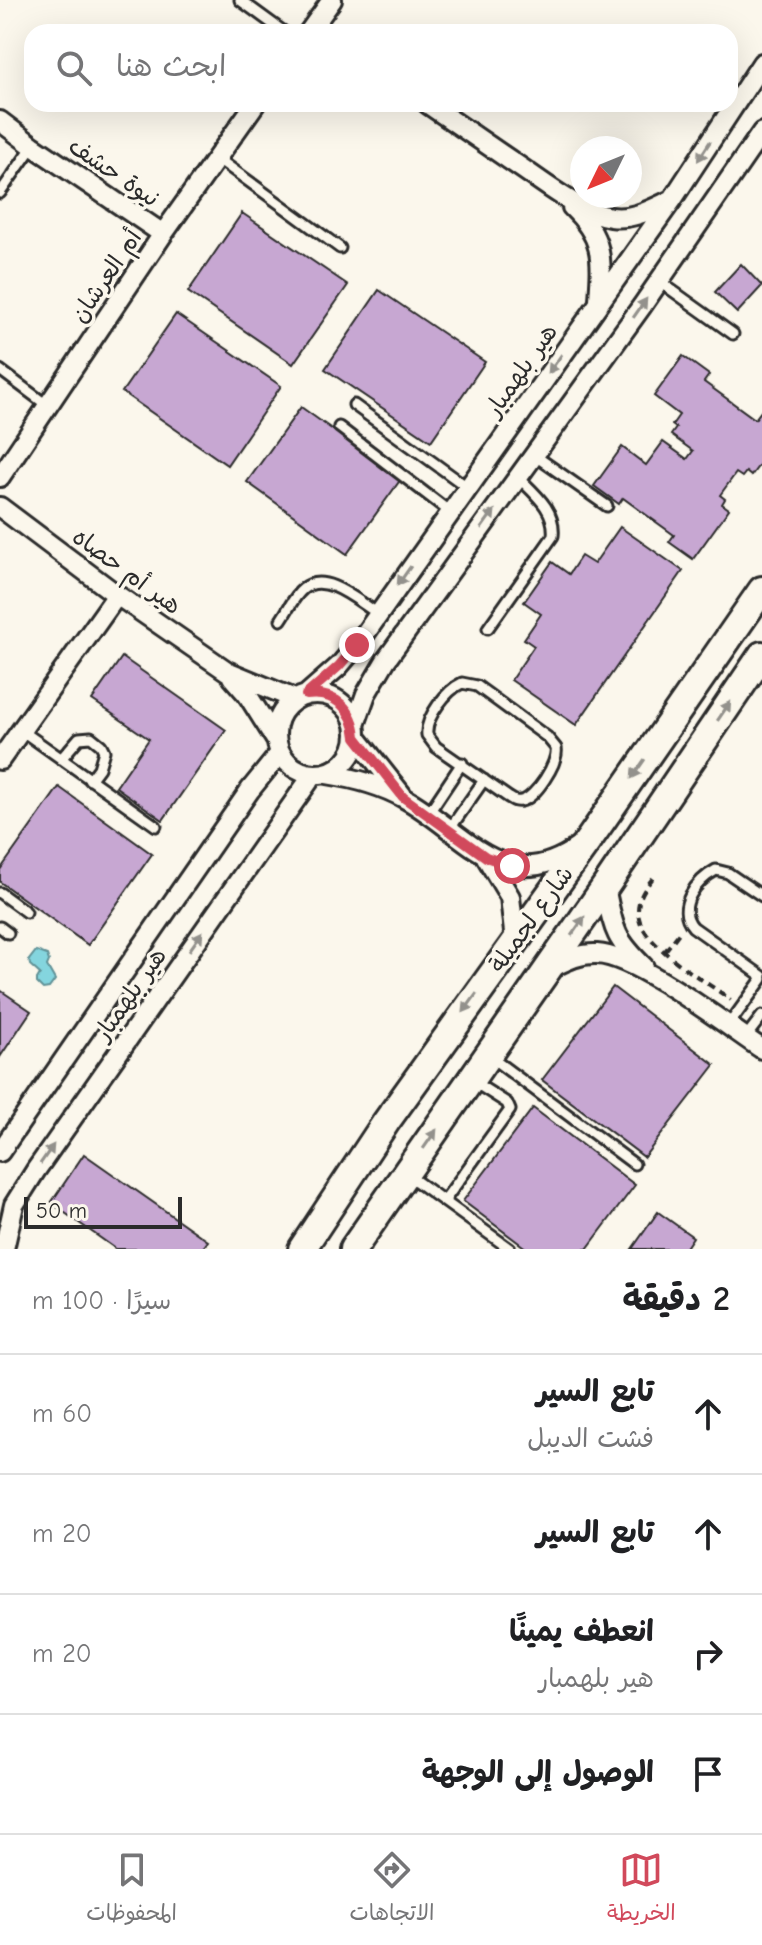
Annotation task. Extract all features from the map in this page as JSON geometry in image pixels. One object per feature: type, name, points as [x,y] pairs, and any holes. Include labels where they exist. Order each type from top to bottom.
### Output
[{"type":"street","points":[[319,24],[332,0]]},
{"type":"street","name":"هير بلهمبار","points":[[738,100],[762,63]]},
{"type":"street","name":"أم العرشان","points":[[0,477],[249,112]]},
{"type":"street","points":[[440,112],[559,194],[609,217],[644,214],[672,200]]},
{"type":"street","name":"هير بلهمبار","points":[[300,697],[339,666],[357,645],[672,200],[730,112]]},
{"type":"street","name":"نيوة حشف","points":[[0,121],[163,234]]},
{"type":"street","points":[[320,774],[347,760],[366,694],[386,660],[659,281],[762,132]]},
{"type":"street","points":[[559,194],[585,220],[600,247],[602,262],[598,303]]},
{"type":"street","name":"هير أم حصاه","points":[[0,507],[117,595],[227,671],[247,694],[278,746]]},
{"type":"street","name":"شارع لجميلة","points":[[302,1249],[386,1122],[590,838],[762,590]]},
{"type":"street","points":[[0,760],[117,595]]},
{"type":"street","name":"شارع لجميلة","points":[[353,1249],[762,655]]},
{"type":"street","name":"هير أم حصاه","points":[[227,671],[300,697]]},
{"type":"street","points":[[403,797],[356,731],[351,715],[337,699],[316,693],[300,697],[279,717],[278,746],[294,768],[366,782],[403,797],[486,857],[512,866],[546,864],[562,858],[590,838]]},
{"type":"street","name":"هير بلهمبار","points":[[0,1152],[278,746]]},
{"type":"street","name":"هير بلهمبار","points":[[4,1249],[14,1205],[36,1170],[320,774]]},
{"type":"street","points":[[486,857],[510,897],[515,941]]},
{"type":"street","points":[[605,887],[620,943],[655,977]]},
{"type":"street","points":[[548,969],[574,957],[597,954],[616,958],[655,977],[762,1049]]},
{"type":"lane","points":[[240,0],[273,24]]},
{"type":"lane","points":[[0,193],[33,146]]},
{"type":"lane","points":[[216,157],[340,248]]},
{"type":"lane","points":[[659,281],[733,334]]},
{"type":"lane","points":[[0,370],[48,406]]},
{"type":"lane","points":[[354,405],[467,487]]},
{"type":"lane","points":[[339,427],[450,512]]},
{"type":"lane","points":[[534,455],[607,506]]},
{"type":"lane","points":[[488,628],[553,536],[554,525],[543,502],[518,477]]},
{"type":"lane","points":[[281,620],[302,590],[311,583],[321,582],[377,613]]},
{"type":"lane","points":[[462,683],[477,686],[547,737],[556,748],[556,762],[526,799],[515,801],[484,780],[430,741],[426,729],[450,691],[462,683]]},
{"type":"lane","points":[[21,730],[156,826]]},
{"type":"lane","points":[[61,759],[79,738],[91,737],[104,751],[99,768],[90,780]]},
{"type":"lane","points":[[428,814],[462,763]]},
{"type":"lane","points":[[449,830],[484,780]]},
{"type":"lane","points":[[728,1026],[762,978],[688,922],[686,903],[705,877],[716,870],[728,873],[762,896]]},
{"type":"lane","points":[[0,893],[26,912]]},
{"type":"lane","points":[[745,1038],[762,1016]]},
{"type":"lane","points":[[488,1056],[634,1164]]},
{"type":"lane","points":[[444,1201],[510,1110],[507,1103],[471,1080]]},
{"type":"lane","points":[[406,1173],[510,1249]]},
{"type":"path","points":[[653,878],[640,898],[639,919],[649,937],[742,1007]]},
{"type":"path","points":[[665,951],[688,922]]},
{"type":"water","points":[[36,951],[47,955],[47,966],[55,980],[49,988],[43,989],[37,983],[40,974],[30,965],[29,960]]},
{"type":"building","points":[[242,213],[348,285],[293,364],[188,292]]},
{"type":"building","points":[[741,264],[762,286],[737,313],[715,292]]},
{"type":"building","points":[[379,290],[485,362],[431,441],[325,369]]},
{"type":"building","points":[[176,314],[281,386],[227,465],[122,392]]},
{"type":"building","points":[[683,356],[709,375],[704,382],[755,419],[762,410],[762,461],[751,476],[746,472],[742,477],[736,473],[720,495],[725,499],[722,504],[729,509],[693,559],[669,542],[674,535],[623,498],[619,504],[594,486],[622,447],[646,465],[663,442],[687,459],[693,451],[671,435],[676,428],[672,425],[679,415],[654,396]]},
{"type":"building","points":[[301,407],[401,479],[347,554],[247,482]]},
{"type":"building","points":[[620,527],[683,571],[576,725],[511,680],[534,646],[524,639],[541,614],[524,602],[552,562],[569,574],[581,556],[594,564]]},
{"type":"building","points":[[122,657],[226,730],[163,820],[116,787],[149,739],[92,700]]},
{"type":"building","points":[[59,787],[152,854],[88,945],[0,882],[0,870]]},
{"type":"building","points":[[613,987],[715,1065],[644,1157],[542,1080]]},
{"type":"building","points":[[0,990],[31,1011],[0,1057]]},
{"type":"building","points":[[533,1108],[635,1185],[587,1249],[527,1249],[463,1201]]},
{"type":"building","points":[[84,1154],[208,1241],[202,1249],[116,1249],[51,1203]]},
{"type":"building","points":[[658,1212],[693,1237],[685,1249],[632,1249]]},
{"type":"route","points":[[357,645],[306,695],[316,693],[337,699],[351,715],[356,737],[403,797],[486,857],[512,866]]}]
